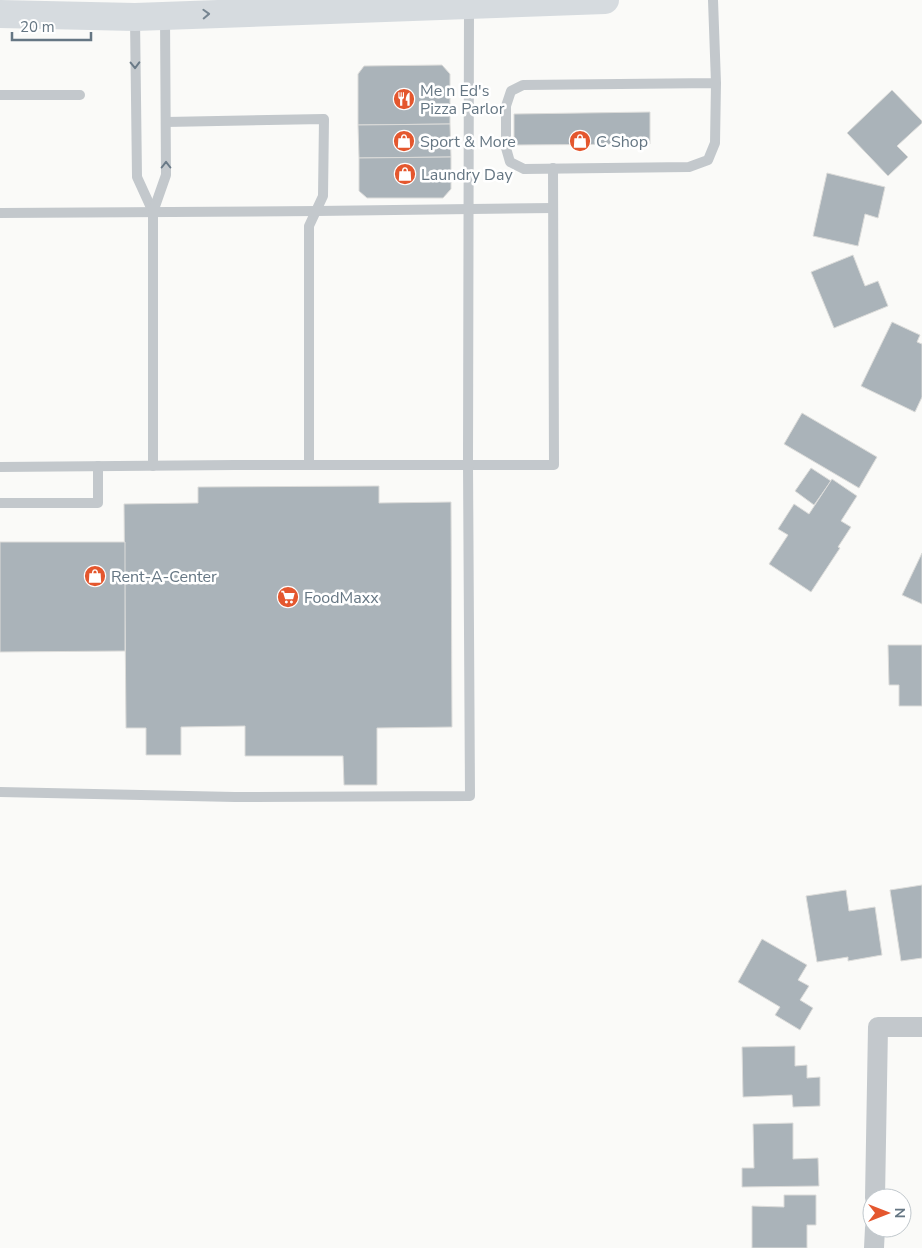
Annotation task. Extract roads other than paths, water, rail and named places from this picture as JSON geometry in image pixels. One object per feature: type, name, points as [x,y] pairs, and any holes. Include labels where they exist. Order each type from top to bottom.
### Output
[{"type":"main road","points":[[0,14],[135,17],[470,3],[605,0]]},
{"type":"street","points":[[875,1188],[878,1027],[922,1027]]},
{"type":"lane","points":[[713,0],[716,83],[715,143],[708,160],[689,167],[524,169],[510,162],[506,148],[506,106],[511,91],[523,85],[716,83]]},
{"type":"lane","points":[[0,792],[235,797],[470,796],[468,209],[470,3]]},
{"type":"lane","points":[[153,466],[153,212],[166,175],[165,16]]},
{"type":"lane","points":[[135,17],[137,177],[153,212]]},
{"type":"lane","points":[[0,94],[80,95]]},
{"type":"lane","points":[[166,122],[324,119],[323,196],[309,226],[309,464]]},
{"type":"lane","points":[[0,467],[554,464],[553,168]]},
{"type":"lane","points":[[0,212],[553,208]]},
{"type":"lane","points":[[0,503],[98,503],[98,466]]},
{"type":"place","name":"Me n Ed's Pizza Parlor","points":[[404,99]]},
{"type":"place","name":"Sport & More","points":[[404,141]]},
{"type":"place","name":"C Shop","points":[[580,141]]},
{"type":"place","name":"Laundry Day","points":[[405,174]]},
{"type":"place","name":"Rent-A-Center","points":[[95,576]]},
{"type":"place","name":"FoodMaxx","points":[[288,597]]}]
